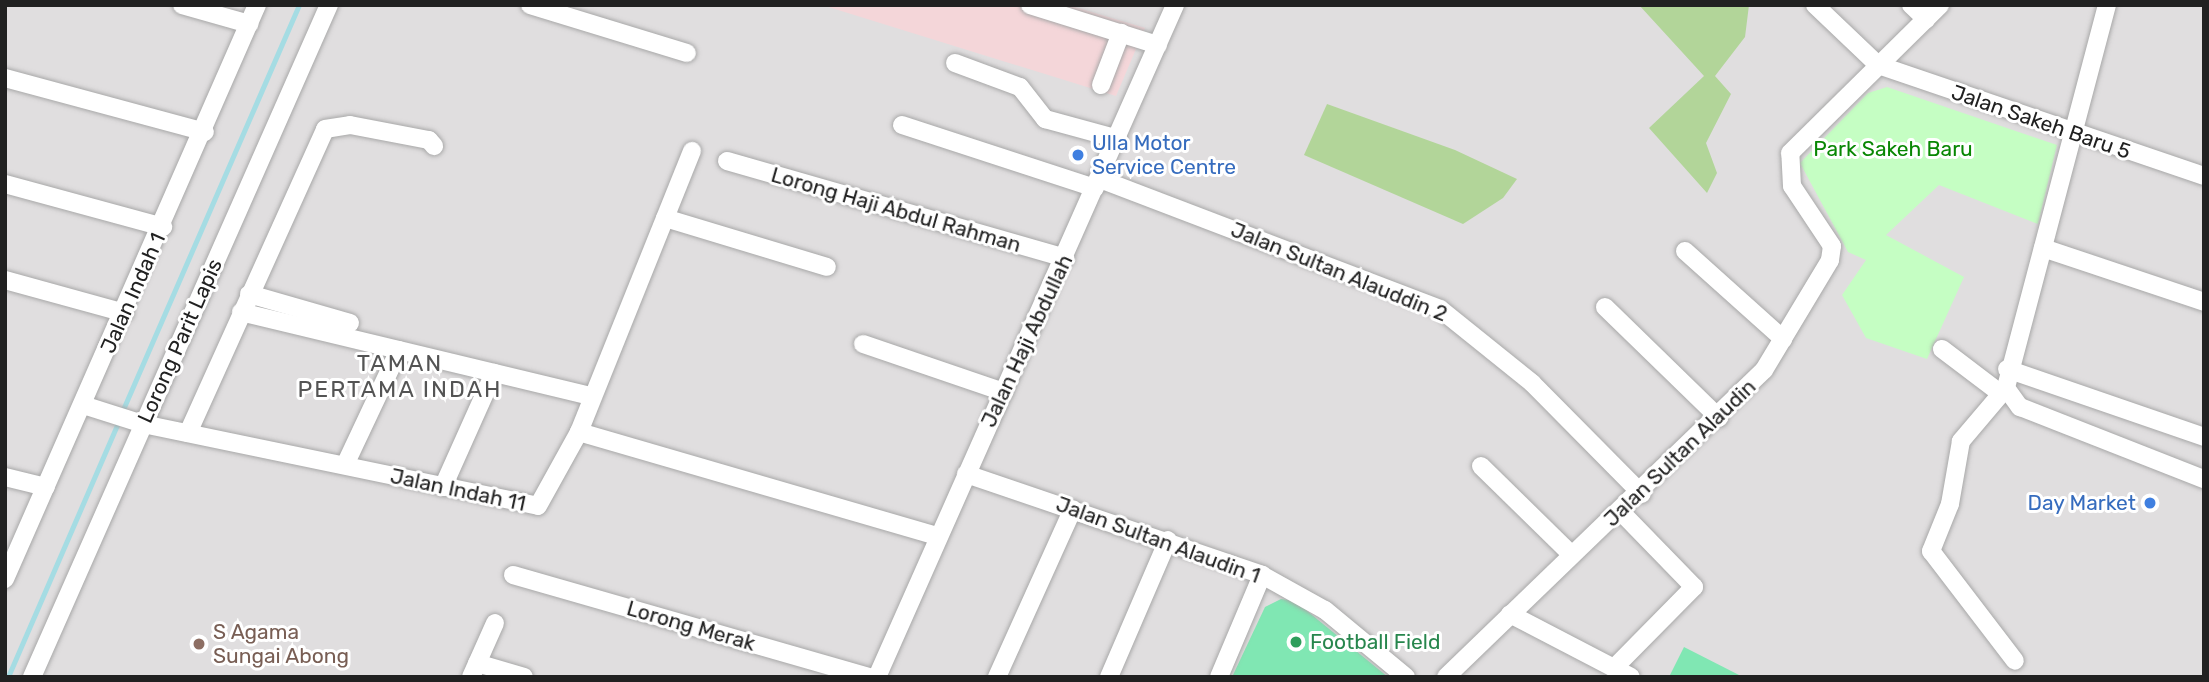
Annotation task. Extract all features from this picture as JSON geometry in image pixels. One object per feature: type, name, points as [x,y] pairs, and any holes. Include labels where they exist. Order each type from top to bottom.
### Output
[{"type":"street","points":[[183,5],[248,24]]},
{"type":"street","name":"Jalan Indah 1","points":[[5,579],[205,132],[257,5]]},
{"type":"street","name":"Lorong Parit Lapis","points":[[33,677],[137,422],[329,5]]},
{"type":"street","points":[[530,5],[687,53]]},
{"type":"street","points":[[1030,5],[1158,45]]},
{"type":"street","name":"Jalan Haji Abdullah","points":[[877,677],[1118,139],[1175,5]]},
{"type":"street","points":[[1815,5],[1878,65],[1940,5]]},
{"type":"street","points":[[1911,5],[1926,19]]},
{"type":"street","points":[[2015,661],[1931,551],[1950,504],[1961,441],[2005,382],[2107,5]]},
{"type":"street","points":[[1101,85],[1121,33]]},
{"type":"street","points":[[955,63],[1020,87],[1045,119],[1118,139]]},
{"type":"street","name":"Jalan Sakeh Baru 5","points":[[1878,65],[2074,134],[2204,176]]},
{"type":"street","name":"Jalan Sultan Alaudin","points":[[1446,677],[1572,555],[1642,494],[1754,384],[1830,260],[1832,246],[1792,186],[1790,153],[1878,65]]},
{"type":"street","points":[[5,78],[205,132]]},
{"type":"street","points":[[188,433],[325,129],[350,125],[429,140],[434,146]]},
{"type":"street","name":"Jalan Sultan Alauddin 2","points":[[902,125],[1098,184],[1440,309],[1532,383],[1642,494]]},
{"type":"street","name":"Jalan Indah 11","points":[[83,405],[137,422],[538,506],[579,432],[591,396],[692,151]]},
{"type":"street","name":"Lorong Haji Abdul Rahman","points":[[726,161],[1065,258]]},
{"type":"street","points":[[5,184],[163,227]]},
{"type":"street","points":[[665,218],[828,267]]},
{"type":"street","points":[[2043,248],[2204,302]]},
{"type":"street","points":[[1685,251],[1783,339]]},
{"type":"street","points":[[6,283],[125,313]]},
{"type":"street","points":[[249,294],[350,323]]},
{"type":"street","points":[[1605,307],[1719,418]]},
{"type":"street","points":[[242,312],[591,396]]},
{"type":"street","points":[[863,344],[1004,392]]},
{"type":"street","points":[[1942,349],[2005,382],[2204,437]]},
{"type":"street","points":[[345,465],[399,350]]},
{"type":"street","points":[[443,487],[494,373]]},
{"type":"street","points":[[2005,382],[2020,407],[2204,479]]},
{"type":"street","points":[[579,432],[938,536]]},
{"type":"street","points":[[1481,466],[1572,555]]},
{"type":"street","name":"Jalan Sultan Alaudin 1","points":[[966,474],[1168,540],[1262,575],[1325,610],[1406,677]]},
{"type":"street","points":[[5,477],[46,487]]},
{"type":"street","points":[[997,677],[1073,509]]},
{"type":"street","points":[[1614,668],[1694,587],[1620,511]]},
{"type":"street","points":[[1109,677],[1168,540]]},
{"type":"street","name":"Lorong Merak","points":[[513,575],[869,677]]},
{"type":"street","points":[[1219,677],[1262,575]]},
{"type":"street","points":[[1510,614],[1630,677]]},
{"type":"street","points":[[495,623],[474,670],[524,677]]},
{"type":"shaded area","points":[[5,5],[2204,5],[2204,677],[5,677]]},
{"type":"shaded area","points":[[822,5],[1068,5],[1145,28],[1116,96]]},
{"type":"green space","points":[[1639,5],[1749,5],[1745,37],[1715,76],[1731,94],[1706,143],[1717,173],[1707,193],[1649,128],[1704,76]]},
{"type":"green space","name":"Park Sakeh Baru","points":[[1887,87],[2057,145],[2038,224],[1939,185],[1886,235],[1964,277],[1927,359],[1866,338],[1842,295],[1866,260],[1848,252],[1800,163],[1868,93]]},
{"type":"green space","points":[[1327,104],[1455,150],[1517,179],[1503,198],[1463,224],[1304,155]]},
{"type":"green space","name":"Football Field","points":[[1281,599],[1295,601],[1388,677],[1232,677],[1265,607]]},
{"type":"green space","points":[[1684,647],[1741,676],[1741,677],[1669,677]]},
{"type":"waterway","points":[[122,412],[299,5]]},
{"type":"waterway","points":[[8,677],[119,420]]},
{"type":"place","name":"Ulla Motor Service Centre","points":[[1078,155]]},
{"type":"place","name":"Day Market","points":[[2150,503]]},
{"type":"place","name":"Football Field","points":[[1296,642]]},
{"type":"place","name":"S Agama Sungai Abong","points":[[199,644]]},
{"type":"district","name":"TAMAN PERTAMA INDAH","points":[[400,376]]}]
